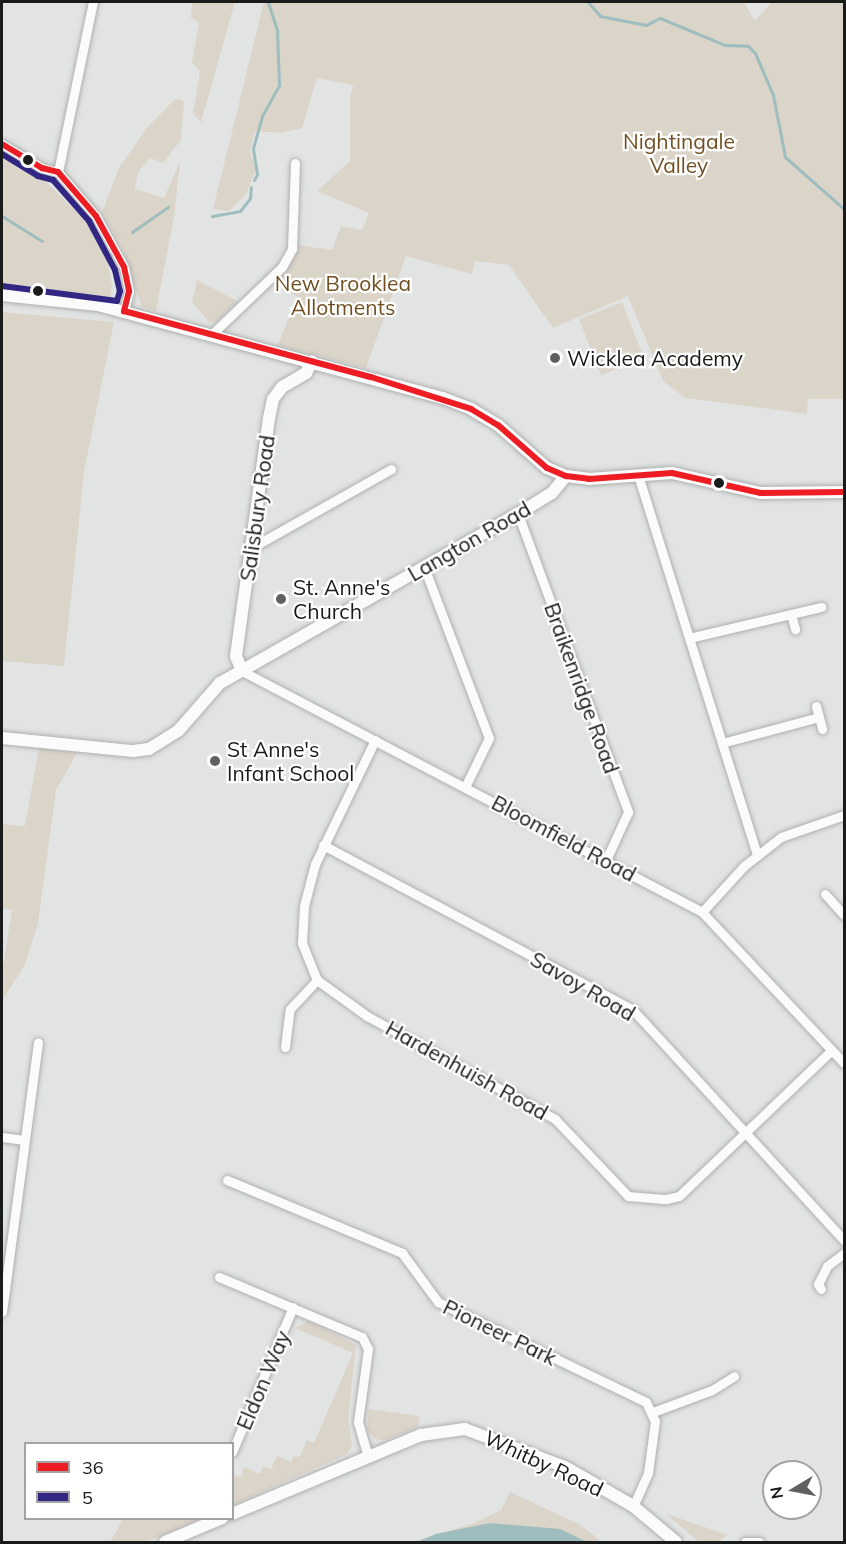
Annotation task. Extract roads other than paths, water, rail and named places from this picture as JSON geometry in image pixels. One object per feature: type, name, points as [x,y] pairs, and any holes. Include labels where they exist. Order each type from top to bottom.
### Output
[{"type":"street","points":[[58,172],[93,2]]},
{"type":"street","points":[[2,144],[42,168],[58,172],[96,216],[124,267],[129,291],[124,311]]},
{"type":"street","points":[[213,333],[282,267],[292,249],[295,163]]},
{"type":"street","points":[[2,296],[40,297],[124,311],[213,333],[471,409],[498,425],[547,468],[566,476],[589,479],[638,475],[693,475],[761,493],[844,492]]},
{"type":"street","name":"Salisbury Road","points":[[242,671],[236,656],[273,399],[282,387],[306,373],[312,361]]},
{"type":"street","points":[[251,548],[391,470]]},
{"type":"street","points":[[638,475],[757,855]]},
{"type":"street","name":"Langton Road","points":[[2,738],[133,751],[164,741],[213,689],[518,514],[552,493],[566,476]]},
{"type":"street","name":"Braikenridge Road","points":[[518,514],[628,812],[606,860]]},
{"type":"street","points":[[424,567],[489,738],[465,787]]},
{"type":"street","points":[[689,638],[821,607]]},
{"type":"street","points":[[791,614],[795,629]]},
{"type":"street","name":"Bloomfield Road","points":[[242,671],[702,912],[844,1063]]},
{"type":"street","points":[[816,706],[822,729]]},
{"type":"street","points":[[722,743],[819,717]]},
{"type":"street","points":[[285,1047],[290,1009],[317,980],[306,959],[302,930],[304,906],[323,845],[375,740]]},
{"type":"street","points":[[702,912],[757,855],[780,837],[844,815]]},
{"type":"street","name":"Savoy Road","points":[[323,845],[633,1010],[748,1132],[844,1240]]},
{"type":"street","points":[[825,894],[844,915]]},
{"type":"street","name":"Hardenhuish Road","points":[[317,980],[367,1016],[555,1119],[633,1198],[679,1196],[832,1050]]},
{"type":"street","points":[[2,1312],[5,1251],[38,1042]]},
{"type":"street","points":[[2,1137],[24,1140]]},
{"type":"street","name":"Pioneer Park","points":[[227,1180],[402,1253],[438,1302],[642,1400],[653,1412]]},
{"type":"street","points":[[821,1289],[819,1276],[844,1253]]},
{"type":"street","name":"Eldon Way","points":[[219,1277],[362,1337],[368,1349],[358,1422],[368,1457]]},
{"type":"street","name":"Eldon Way","points":[[234,1447],[293,1307]]},
{"type":"street","points":[[633,1506],[648,1473],[653,1412],[712,1390],[734,1376]]},
{"type":"street","name":"Whitby Road","points":[[234,1513],[431,1432],[465,1429],[565,1467],[633,1506],[676,1542]]},
{"type":"street","points":[[165,1542],[217,1520]]},
{"type":"street","points":[[745,1542],[759,1542]]},
{"type":"water","points":[[490,1523],[560,1529],[587,1542],[417,1542],[436,1534]]},
{"type":"waterway","points":[[254,180],[257,174],[253,148],[262,116],[279,85],[277,30],[268,2]]},
{"type":"waterway","points":[[588,2],[600,16],[646,25],[660,18],[725,45],[748,46],[755,53],[773,95],[785,157],[844,209]]},
{"type":"waterway","points":[[212,216],[240,211],[250,198],[251,187]]},
{"type":"waterway","points":[[132,232],[168,207]]},
{"type":"waterway","points":[[2,216],[42,241]]},
{"type":"place","name":"Wicklea Academy","points":[[555,358]]},
{"type":"place","name":"St. Anne's Church","points":[[281,599]]},
{"type":"place","name":"St Anne's Infant School","points":[[215,761]]},
{"type":"park label","name":"Nightingale Valley","points":[[679,153]]},
{"type":"park label","name":"New Brooklea Allotments","points":[[343,295]]}]
